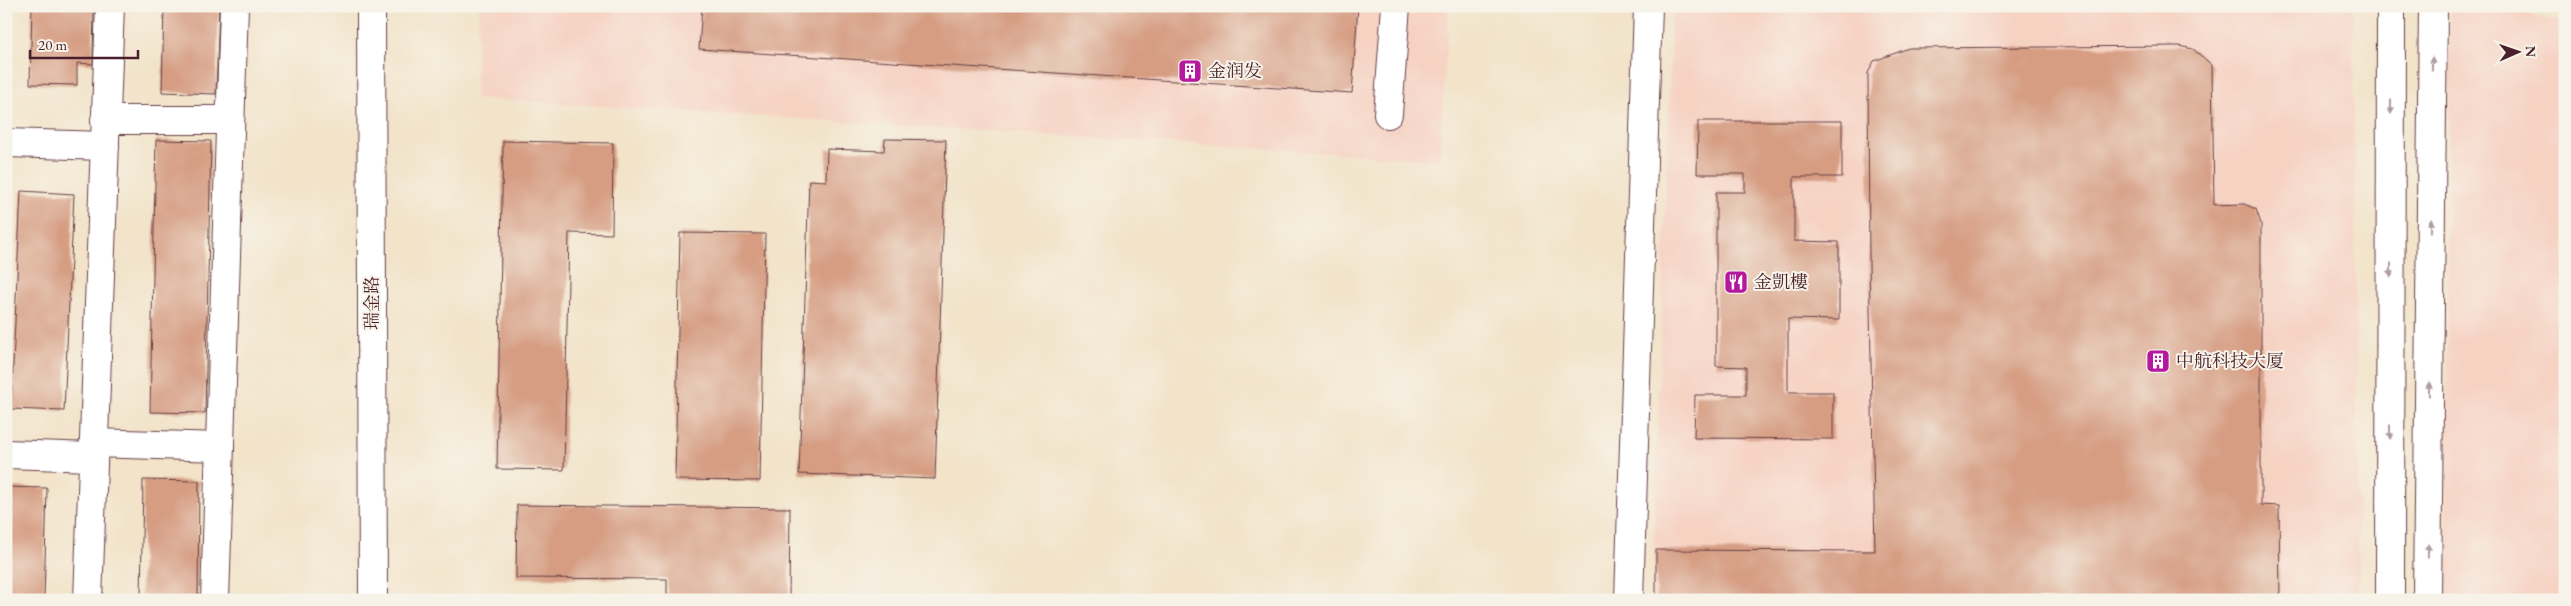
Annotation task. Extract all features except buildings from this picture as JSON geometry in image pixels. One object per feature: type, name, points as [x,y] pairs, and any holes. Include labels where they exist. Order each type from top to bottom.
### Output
[{"type":"street","points":[[88,600],[110,6]]},
{"type":"street","points":[[215,600],[234,6]]},
{"type":"street","points":[[372,6],[373,600]]},
{"type":"street","points":[[1388,114],[1396,6]]},
{"type":"street","points":[[1629,600],[1648,6]]},
{"type":"street","points":[[2390,600],[2392,6]]},
{"type":"street","points":[[2427,600],[2433,6]]},
{"type":"street","points":[[6,143],[230,120]]},
{"type":"street","points":[[6,454],[220,447]]},
{"type":"shaded area","points":[[479,6],[1449,6],[1439,160],[475,98]]},
{"type":"shaded area","points":[[1672,6],[2353,6],[2359,600],[1652,600]]},
{"type":"shaded area","points":[[2450,6],[2491,6],[2565,23],[2565,600],[2445,600]]},
{"type":"place","name":"金润发","points":[[1190,71]]},
{"type":"place","name":"金凱樓","points":[[1736,282]]},
{"type":"place","name":"中航科技大厦","points":[[2158,361]]}]
